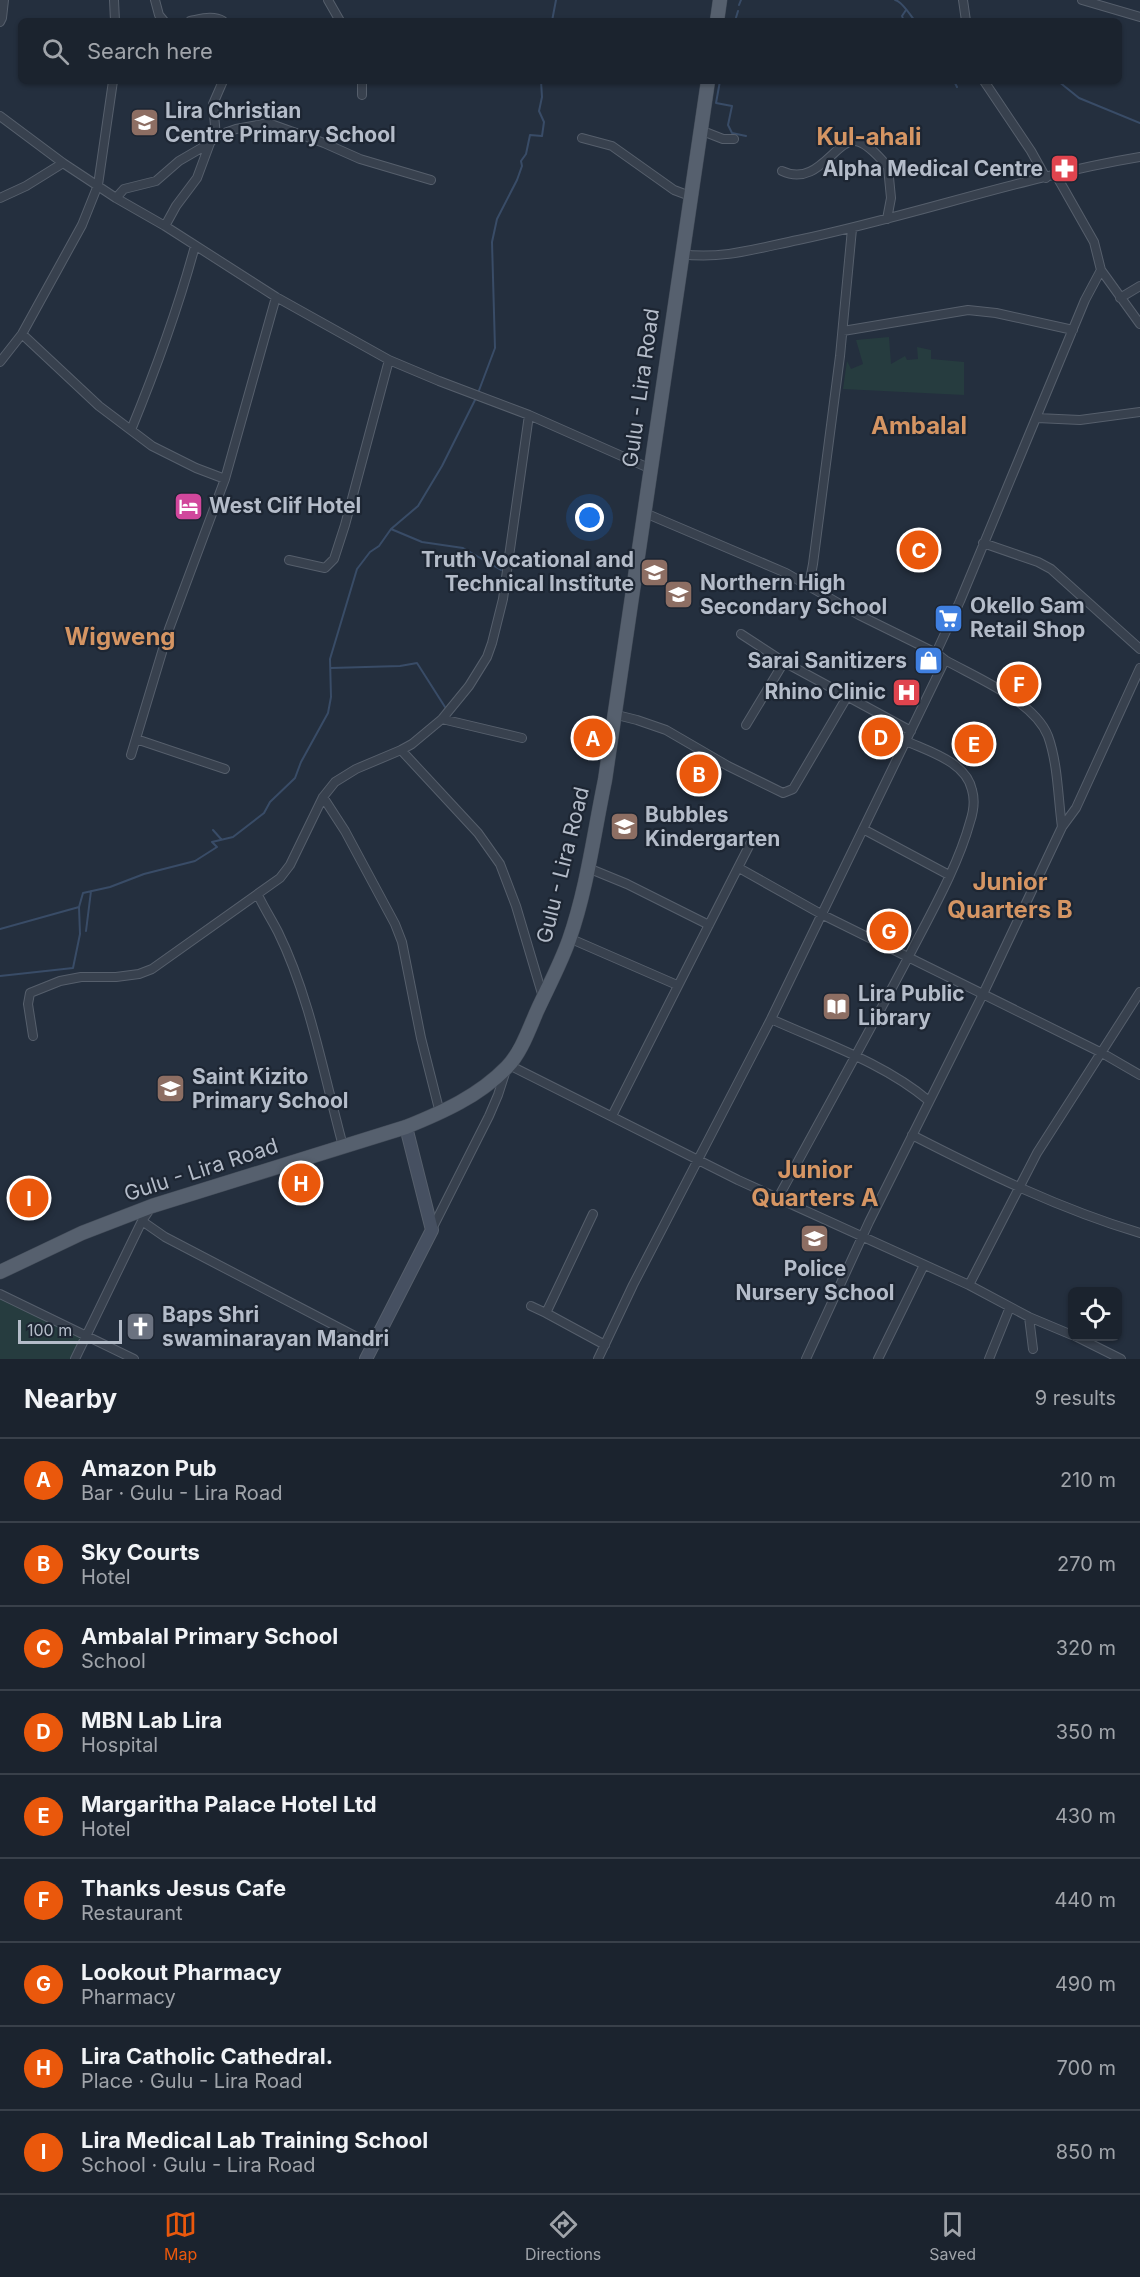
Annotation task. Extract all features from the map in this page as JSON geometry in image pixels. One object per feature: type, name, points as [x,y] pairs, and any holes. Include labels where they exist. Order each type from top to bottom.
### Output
[{"type":"main road","points":[[717,18],[720,0]]},
{"type":"main road","name":"Gulu - Lira Road","points":[[0,1272],[82,1233],[152,1206],[406,1127],[475,1095],[508,1066],[525,1037],[570,938],[588,868],[605,780],[708,84]]},
{"type":"main road","points":[[366,1359],[432,1230],[406,1127]]},
{"type":"street","points":[[0,22],[4,0]]},
{"type":"street","points":[[114,0],[115,18]]},
{"type":"street","points":[[155,0],[162,18]]},
{"type":"street","points":[[328,0],[338,18]]},
{"type":"street","points":[[963,0],[966,18]]},
{"type":"street","points":[[1082,0],[1140,17]]},
{"type":"street","points":[[0,362],[22,334],[82,225],[98,185],[112,84]]},
{"type":"street","points":[[165,226],[176,206],[198,178],[213,139],[213,104],[222,84]]},
{"type":"street","points":[[362,84],[362,95]]},
{"type":"street","points":[[986,84],[1031,151],[1046,178]]},
{"type":"street","points":[[0,116],[63,163],[116,198],[165,226],[276,297],[389,360],[529,415],[651,469]]},
{"type":"street","points":[[116,198],[124,189],[156,181],[180,161],[213,139],[236,129],[268,123],[360,159],[431,180]]},
{"type":"street","points":[[700,130],[731,140]]},
{"type":"street","points":[[582,138],[612,146],[674,190],[690,196]]},
{"type":"street","points":[[782,171],[798,174],[813,170],[849,143],[857,141],[865,145],[888,167],[891,198],[887,219]]},
{"type":"street","points":[[681,254],[719,256],[852,229],[1089,166],[1140,157]]},
{"type":"street","points":[[0,198],[26,186],[63,163]]},
{"type":"street","points":[[1056,175],[1094,242],[1101,270],[1140,324]]},
{"type":"street","points":[[808,585],[825,480],[843,331],[852,229]]},
{"type":"street","points":[[131,430],[157,367],[195,246]]},
{"type":"street","points":[[936,653],[1073,330],[1101,270]]},
{"type":"street","points":[[1120,298],[1140,286]]},
{"type":"street","points":[[131,755],[169,629],[225,479],[276,297]]},
{"type":"street","points":[[843,331],[968,310],[996,313],[1073,330]]},
{"type":"street","points":[[22,334],[99,406],[152,446],[195,468],[225,479]]},
{"type":"street","points":[[288,560],[325,568],[334,560],[389,360]]},
{"type":"street","points":[[1036,418],[1080,420],[1140,412]]},
{"type":"street","points":[[33,1036],[28,1004],[30,993],[60,981],[81,977],[116,977],[139,974],[152,969],[258,896],[280,878],[290,865],[323,797],[335,782],[344,775],[401,750],[442,719],[479,671],[492,643],[506,576],[529,415]]},
{"type":"street","points":[[645,513],[757,560],[808,585],[859,615],[936,653],[1034,714],[1042,724],[1052,753],[1062,827]]},
{"type":"street","points":[[983,543],[1038,562],[1051,569],[1140,649]]},
{"type":"street","points":[[741,634],[783,662],[911,731]]},
{"type":"street","points":[[598,1359],[633,1285],[771,1019],[945,660]]},
{"type":"street","points":[[746,725],[783,662]]},
{"type":"street","points":[[806,1359],[862,1238],[983,994],[1062,827],[1076,808],[1140,668]]},
{"type":"street","points":[[613,714],[666,730],[728,766],[783,793],[793,789],[847,697]]},
{"type":"street","points":[[442,719],[522,738]]},
{"type":"street","points":[[136,739],[225,769]]},
{"type":"street","points":[[778,1198],[908,957],[949,875],[970,822],[973,793],[969,780],[961,769],[906,741]]},
{"type":"street","points":[[401,750],[478,833],[500,864],[519,917],[543,998]]},
{"type":"street","points":[[323,797],[345,831],[395,924],[402,942],[421,1038],[440,1113]]},
{"type":"street","points":[[1058,801],[1076,808]]},
{"type":"street","points":[[864,829],[949,875]]},
{"type":"street","points":[[612,1116],[750,844]]},
{"type":"street","points":[[588,868],[627,884],[709,925]]},
{"type":"street","points":[[739,868],[821,914],[1102,1053],[1140,1076]]},
{"type":"street","points":[[258,896],[289,957],[315,1038],[343,1146]]},
{"type":"street","points":[[570,938],[677,986]]},
{"type":"street","points":[[969,1285],[1018,1188],[1061,1113],[1140,992]]},
{"type":"street","points":[[771,1019],[856,1057],[910,1086],[929,1101]]},
{"type":"street","points":[[432,1230],[494,1106],[508,1066],[778,1198],[969,1285],[1029,1317],[1068,1333]]},
{"type":"street","points":[[912,1135],[1018,1188],[1100,1221],[1140,1233]]},
{"type":"street","points":[[75,1359],[142,1221],[152,1206]]},
{"type":"street","points":[[546,1314],[593,1214]]},
{"type":"street","points":[[142,1221],[165,1237],[372,1345]]},
{"type":"street","points":[[878,1359],[924,1265]]},
{"type":"street","points":[[0,1294],[134,1359]]},
{"type":"street","points":[[531,1306],[605,1345]]},
{"type":"street","points":[[989,1359],[1010,1307]]},
{"type":"street","points":[[1029,1317],[1033,1349]]},
{"type":"street","points":[[1084,1341],[1121,1359]]},
{"type":"green space","points":[[889,337],[891,364],[905,356],[907,360],[918,359],[917,347],[931,350],[931,359],[964,362],[964,395],[843,389],[847,361],[851,369],[863,364],[856,340]]},
{"type":"green space","points":[[0,1298],[85,1335],[72,1359],[0,1359]]},
{"type":"waterway","points":[[553,18],[556,0]]},
{"type":"waterway","points":[[739,5],[741,0]]},
{"type":"waterway","points":[[895,0],[913,18]]},
{"type":"waterway","points":[[903,18],[906,10]]},
{"type":"waterway","points":[[736,18],[738,11]]},
{"type":"waterway","points":[[478,393],[495,348],[492,242],[497,219],[517,180],[530,135],[542,136],[544,122],[539,111],[542,97],[541,84]]},
{"type":"waterway","points":[[719,84],[716,103],[732,106],[728,125],[732,133],[746,136]]},
{"type":"waterway","points":[[1062,84],[1079,98],[1140,123]]},
{"type":"waterway","points":[[0,929],[79,907],[83,893],[195,861],[217,847],[212,842],[233,837],[264,813],[270,802],[295,778],[301,762],[328,713],[331,697],[330,659],[357,569],[370,552],[379,546],[391,529],[418,506],[442,466],[476,398]]},
{"type":"waterway","points":[[391,529],[422,542],[463,548],[501,570]]},
{"type":"waterway","points":[[331,668],[400,666],[417,663],[445,707]]},
{"type":"waterway","points":[[213,830],[221,839]]},
{"type":"waterway","points":[[86,931],[91,891]]},
{"type":"waterway","points":[[0,976],[73,968],[80,934],[79,907]]},
{"type":"place","name":"Lira Christian Centre Primary School","points":[[144,123]]},
{"type":"place","name":"Alpha Medical Centre","points":[[1064,169]]},
{"type":"place","name":"West Clif Hotel","points":[[188,506]]},
{"type":"place","name":"Ambalal Primary School","points":[[919,550]]},
{"type":"place","name":"Truth Vocational and Technical Institute","points":[[655,572]]},
{"type":"place","name":"Northern High Secondary School","points":[[679,595]]},
{"type":"place","name":"Okello Sam Retail Shop","points":[[949,618]]},
{"type":"place","name":"Sarai Sanitizers","points":[[928,661]]},
{"type":"place","name":"Thanks Jesus Cafe","points":[[1019,684]]},
{"type":"place","name":"Rhino Clinic","points":[[907,692]]},
{"type":"place","name":"MBN Lab Lira","points":[[881,737]]},
{"type":"place","name":"Amazon Pub","points":[[593,738]]},
{"type":"place","name":"Margaritha Palace Hotel Ltd","points":[[974,744]]},
{"type":"place","name":"Sky Courts","points":[[699,774]]},
{"type":"place","name":"Bubbles Kindergarten","points":[[624,827]]},
{"type":"place","name":"Lookout Pharmacy","points":[[889,931]]},
{"type":"place","name":"Lira Public Library","points":[[837,1006]]},
{"type":"place","name":"Saint Kizito Primary School","points":[[171,1089]]},
{"type":"place","name":"Lira Catholic Cathedral.","points":[[301,1183]]},
{"type":"place","name":"Lira Medical Lab Training School","points":[[29,1198]]},
{"type":"place","name":"Police Nursery School","points":[[815,1238]]},
{"type":"place","name":"Baps Shri swaminarayan Mandri","points":[[141,1327]]},
{"type":"district","name":"Kul-ahali","points":[[869,137]]},
{"type":"district","name":"Ambalal","points":[[919,426]]},
{"type":"district","name":"Wigweng","points":[[120,637]]},
{"type":"district","name":"Junior Quarters B","points":[[1010,896]]},
{"type":"district","name":"Junior Quarters A","points":[[815,1184]]}]
